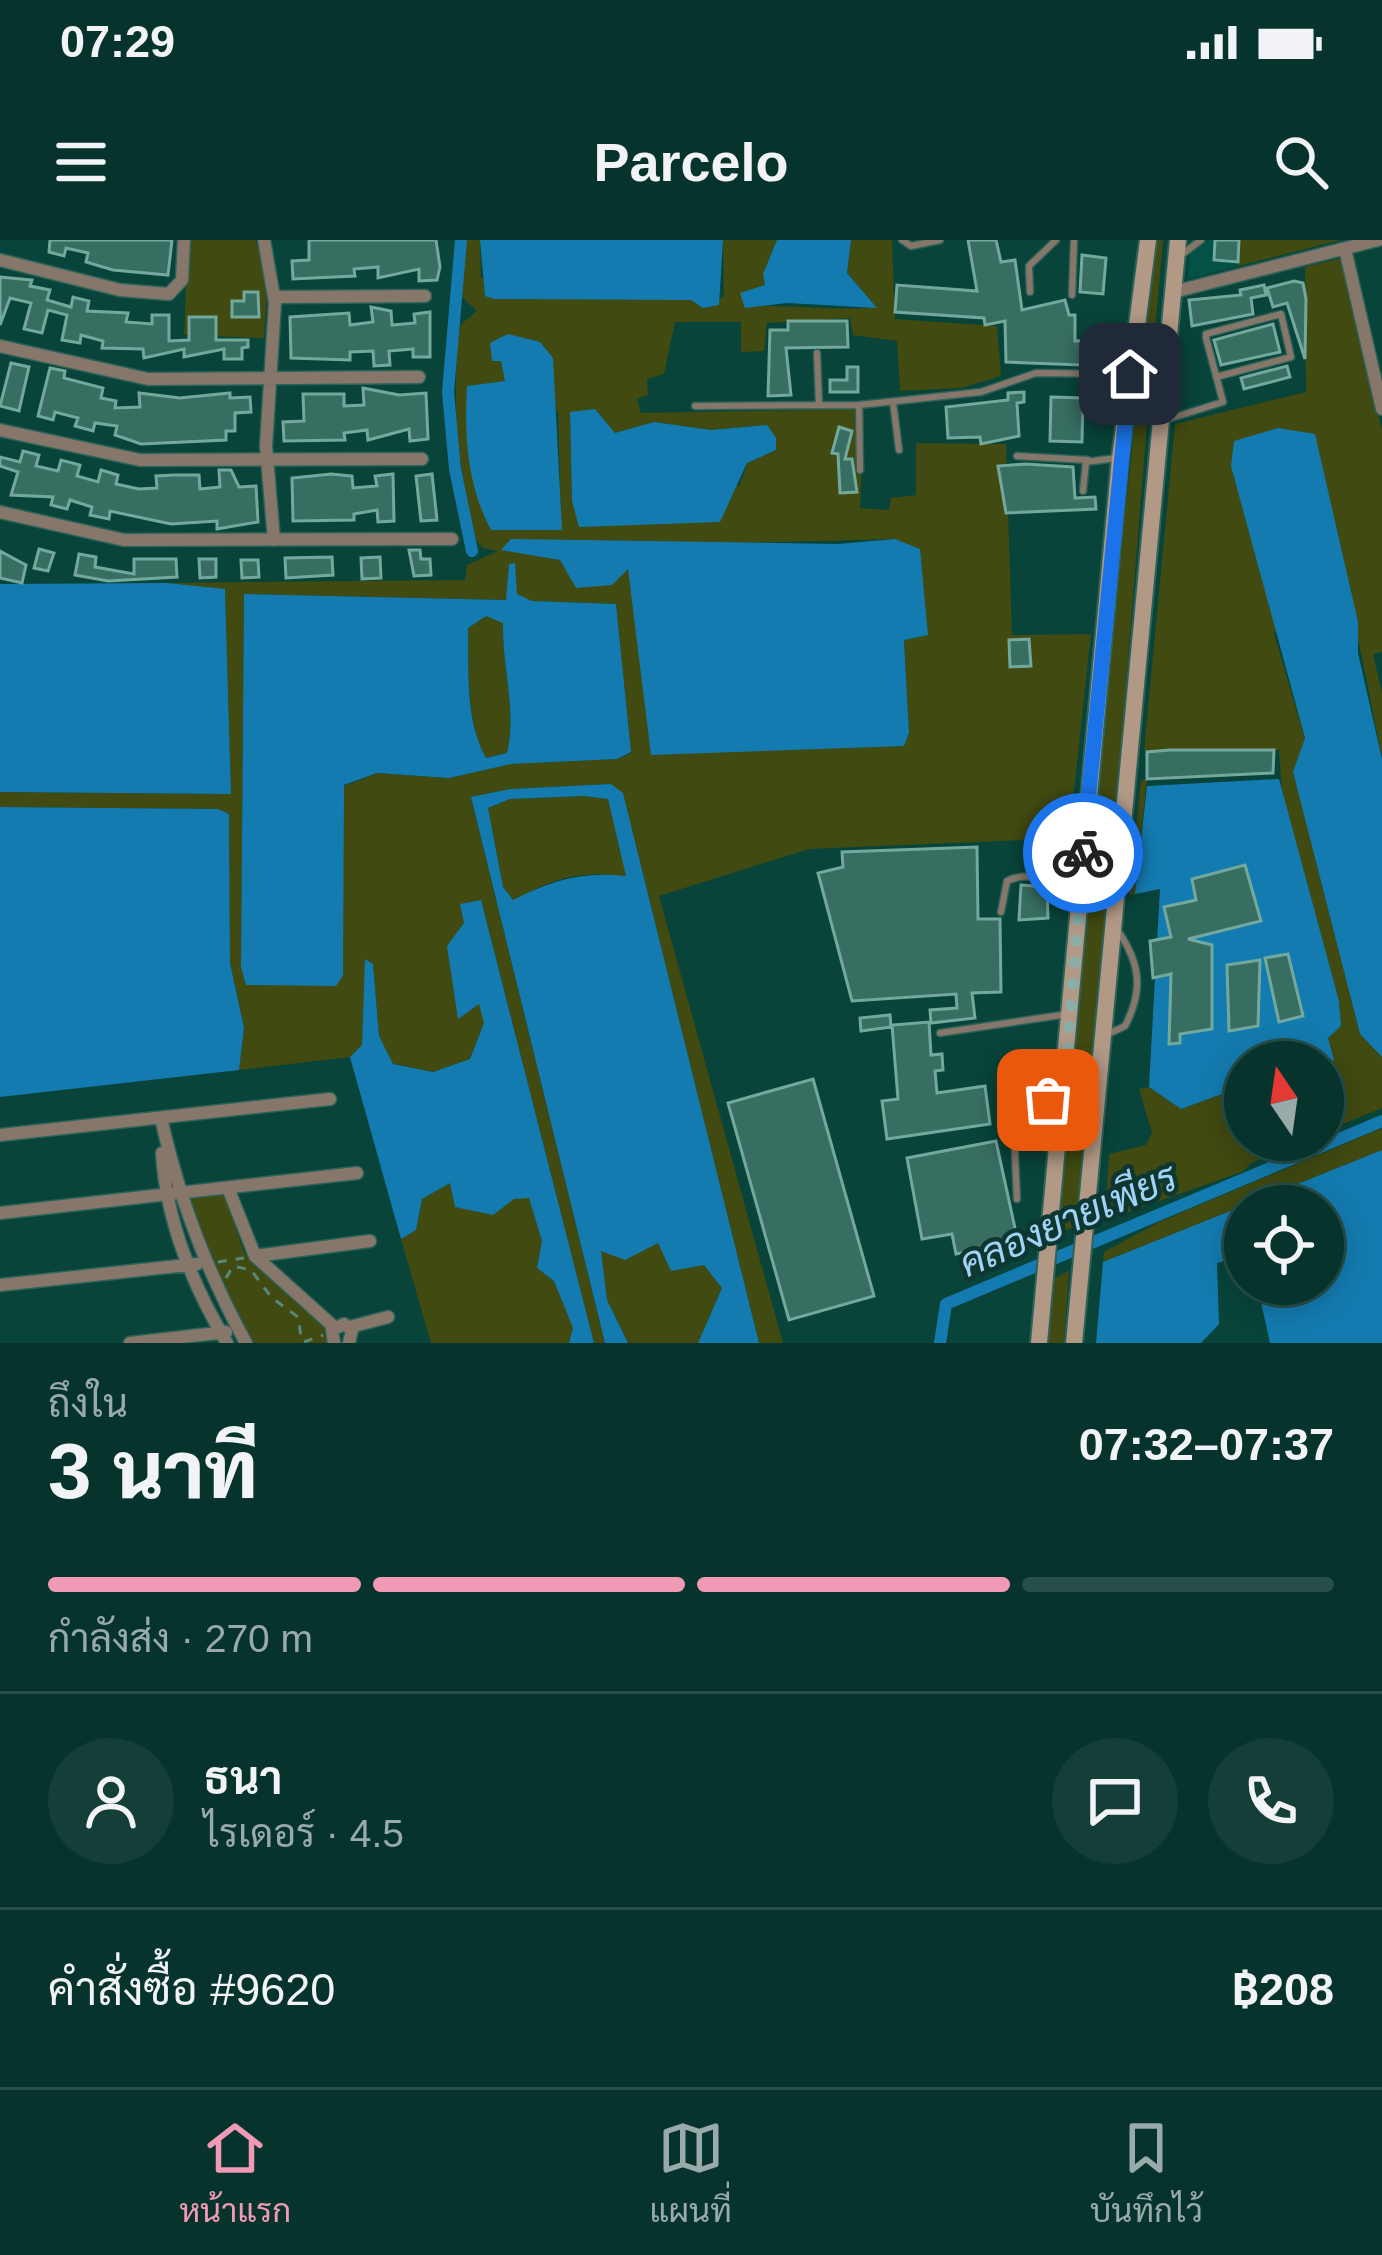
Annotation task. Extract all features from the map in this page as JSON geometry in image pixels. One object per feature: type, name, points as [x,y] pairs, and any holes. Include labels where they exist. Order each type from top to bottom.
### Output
[{"type":"main road","points":[[1039,1343],[1120,458],[1148,240]]},
{"type":"main road","points":[[1074,1343],[1116,928],[1174,246]]},
{"type":"main road","points":[[1158,459],[1152,410],[1174,246]]},
{"type":"street","points":[[0,260],[120,290],[170,293],[182,280],[184,240]]},
{"type":"street","points":[[264,240],[274,297],[267,458],[274,540]]},
{"type":"street","points":[[1173,292],[1378,240]]},
{"type":"street","points":[[1345,249],[1382,409]]},
{"type":"street","points":[[274,297],[424,296]]},
{"type":"street","points":[[0,346],[134,378],[419,377]]},
{"type":"street","points":[[0,430],[122,459],[422,458]]},
{"type":"street","points":[[0,512],[111,539],[452,539]]},
{"type":"street","points":[[0,1135],[330,1099]]},
{"type":"street","points":[[160,1118],[171,1193],[189,1264],[224,1338]]},
{"type":"street","points":[[0,1213],[357,1173]]},
{"type":"street","points":[[228,1188],[255,1256],[333,1335],[351,1339],[388,1317]]},
{"type":"street","points":[[130,1343],[243,1337],[171,1193]]},
{"type":"street","points":[[255,1256],[370,1241]]},
{"type":"street","points":[[0,1285],[204,1263]]},
{"type":"lane","points":[[902,240],[910,246],[940,240]]},
{"type":"lane","points":[[1030,292],[1029,266],[1055,240]]},
{"type":"lane","points":[[1072,296],[1074,240]]},
{"type":"lane","points":[[1174,246],[1201,240]]},
{"type":"lane","points":[[1161,421],[1221,405],[1206,334],[1281,314],[1292,357],[1216,377]]},
{"type":"lane","points":[[817,352],[819,405]]},
{"type":"lane","points":[[695,406],[859,405],[981,392],[1036,374],[1130,374]]},
{"type":"lane","points":[[892,401],[899,450]]},
{"type":"lane","points":[[859,405],[860,470]]},
{"type":"lane","points":[[1017,457],[1120,458]]},
{"type":"lane","points":[[1083,491],[1088,460]]},
{"type":"lane","points":[[1001,912],[1007,881],[1013,878],[1032,876],[1079,890]]},
{"type":"lane","points":[[1106,1035],[1125,1026],[1138,988],[1137,962],[1116,928]]},
{"type":"lane","points":[[940,1033],[1072,1014]]},
{"type":"lane","points":[[1017,1199],[1012,1110],[1064,1097]]},
{"type":"path","points":[[204,1263],[255,1256]]},
{"type":"path","points":[[223,1286],[229,1261]]},
{"type":"path","points":[[231,1268],[251,1270],[272,1298],[298,1316],[302,1343],[333,1335]]},
{"type":"shaded area","points":[[480,240],[723,240],[719,305],[703,308],[691,300],[494,299],[485,296]]},
{"type":"shaded area","points":[[777,240],[851,240],[847,273],[877,308],[787,303],[745,308],[740,293],[765,285],[763,274]]},
{"type":"shaded area","points":[[1191,240],[1341,240],[1188,279]]},
{"type":"shaded area","points":[[508,334],[540,342],[553,358],[562,530],[491,530],[472,478],[467,386],[505,381],[501,361],[492,361],[490,343]]},
{"type":"shaded area","points":[[595,409],[615,433],[654,422],[711,430],[767,425],[776,438],[776,450],[747,463],[720,522],[579,527],[572,501],[570,412]]},
{"type":"shaded area","points":[[1278,428],[1315,434],[1358,622],[1358,653],[1382,759],[1382,1057],[1360,1034],[1293,772],[1305,738],[1231,466],[1234,441]]},
{"type":"shaded area","points":[[511,539],[838,544],[895,539],[920,549],[928,635],[904,640],[909,733],[904,746],[651,755],[628,569],[612,585],[576,588],[560,560],[501,550]]},
{"type":"shaded area","points":[[515,563],[517,594],[532,601],[616,604],[631,752],[617,759],[511,764],[449,778],[377,773],[344,785],[343,975],[336,986],[246,985],[241,967],[244,594],[506,600],[509,564]],"holes":[[[486,616],[503,623],[510,737],[507,753],[486,758],[471,712],[468,628]]]},
{"type":"shaded area","points":[[167,583],[225,589],[231,794],[0,792],[0,584]]},
{"type":"shaded area","points":[[1279,779],[1339,1001],[1341,1026],[1329,1041],[1224,1041],[1224,1093],[1181,1109],[1149,1087],[1160,889],[1135,894],[1147,786]]},
{"type":"shaded area","points":[[611,784],[623,793],[759,1343],[698,1343],[722,1288],[704,1265],[671,1271],[658,1243],[625,1260],[601,1251],[607,1300],[628,1343],[605,1343],[471,797],[510,789]],"holes":[[[510,799],[608,799],[626,876],[568,879],[513,900],[503,887],[488,808]]]},
{"type":"shaded area","points":[[0,807],[218,809],[229,814],[230,963],[244,1028],[239,1070],[0,1097]]},
{"type":"shaded area","points":[[481,900],[594,1343],[569,1343],[573,1328],[554,1281],[537,1268],[542,1241],[529,1198],[514,1199],[493,1215],[455,1207],[450,1183],[422,1199],[416,1230],[401,1239],[350,1057],[362,1045],[365,959],[373,964],[379,1036],[393,1064],[433,1072],[470,1059],[484,1023],[479,1004],[458,1019],[447,946],[464,923],[460,904]]},
{"type":"shaded area","points":[[1382,1150],[1382,1343],[1270,1343],[1262,1305],[1344,1305],[1344,1185],[1295,1185]]},
{"type":"shaded area","points":[[1224,1213],[1224,1261],[1217,1263],[1219,1324],[1201,1343],[1096,1343],[1103,1262]]},
{"type":"green space","points":[[188,240],[255,240],[268,274],[264,338],[184,335]]},
{"type":"green space","points":[[465,240],[480,240],[481,278],[691,300],[703,308],[724,296],[723,240],[777,240],[763,274],[766,285],[745,307],[876,307],[847,273],[851,240],[892,240],[895,319],[997,326],[1001,376],[962,388],[900,391],[897,341],[853,335],[850,318],[767,323],[764,351],[741,352],[741,322],[675,322],[664,374],[647,379],[648,395],[637,399],[641,413],[864,409],[860,508],[889,510],[891,498],[916,495],[916,443],[1006,444],[1012,635],[1091,634],[1069,838],[809,849],[659,896],[783,1343],[759,1343],[623,794],[611,784],[510,789],[471,798],[605,1343],[594,1343],[481,900],[464,923],[459,1018],[480,1003],[484,1023],[470,1059],[433,1072],[393,1064],[379,1037],[373,964],[366,960],[362,1046],[350,1057],[239,1070],[244,1028],[230,963],[229,814],[218,809],[0,807],[0,792],[231,794],[225,590],[167,583],[465,580],[467,565],[498,551],[483,548],[476,540],[460,459],[456,380],[460,325],[477,311],[462,297]],"holes":[[[501,361],[558,412],[561,529],[467,386],[506,381]],[[570,412],[615,433],[654,422],[711,430],[767,425],[776,450],[747,463],[740,485],[614,524],[580,527],[572,501]],[[895,539],[927,635],[904,640],[909,733],[904,745],[628,568],[577,588],[560,560],[502,549]],[[509,565],[517,595],[532,601],[616,604],[631,753],[617,759],[511,764],[449,778],[377,773],[344,786],[241,967],[244,594],[507,600]]]},
{"type":"green space","points":[[1155,240],[1163,240],[1088,1104],[1075,1227],[1057,1233],[1115,604]]},
{"type":"green space","points":[[1239,240],[1341,240],[1238,266]]},
{"type":"green space","points":[[1342,258],[1382,430],[1382,652],[1373,654],[1382,693],[1382,758],[1341,554],[1274,633],[1305,739],[1293,772],[1360,1034],[1382,1057],[1382,1108],[1344,1123],[1344,1041],[1328,1038],[1341,1026],[1339,1002],[1282,793],[1279,750],[1144,750],[1175,424],[1306,392],[1305,267]]},
{"type":"green space","points":[[486,616],[503,622],[510,737],[507,753],[485,758],[472,711],[468,628]]},
{"type":"green space","points":[[1147,779],[1135,894],[1129,895],[1141,781]]},
{"type":"green space","points":[[510,799],[608,799],[627,877],[568,877],[514,901],[503,887],[488,808]]},
{"type":"green space","points":[[1149,1087],[1181,1109],[1224,1093],[1224,1161],[1256,1161],[1242,1172],[1105,1220],[1109,1154],[1146,1145],[1152,1133],[1139,1089]]},
{"type":"green space","points":[[1382,1128],[1382,1150],[1295,1185],[1247,1185],[1304,1161],[1344,1161],[1344,1144]]},
{"type":"green space","points":[[451,1182],[529,1198],[542,1241],[537,1268],[554,1281],[574,1328],[569,1343],[431,1343],[401,1239],[416,1230],[422,1199]]},
{"type":"green space","points":[[223,1191],[244,1252],[326,1327],[329,1343],[250,1343],[185,1202],[188,1197]]},
{"type":"green space","points":[[1224,1195],[1224,1213],[1103,1262],[1104,1252]]},
{"type":"green space","points":[[658,1242],[704,1265],[722,1288],[698,1343],[628,1343],[607,1300],[600,1250],[626,1259]]},
{"type":"green space","points":[[1069,1270],[1064,1343],[1047,1343],[1054,1279]]},
{"type":"building","points":[[50,240],[172,240],[168,275],[113,270],[86,262],[88,253],[66,248],[64,256],[49,252]]},
{"type":"building","points":[[309,240],[436,240],[437,280],[419,281],[419,269],[378,278],[378,267],[354,269],[355,276],[293,279],[292,261],[309,260]]},
{"type":"building","points":[[968,240],[996,240],[1001,262],[1015,260],[1022,310],[1065,300],[1069,315],[1075,315],[1075,341],[1106,341],[1106,366],[1006,362],[1005,321],[985,325],[984,318],[895,312],[897,285],[977,291]]},
{"type":"building","points":[[1215,240],[1239,240],[1238,262],[1214,260]]},
{"type":"building","points":[[1082,255],[1106,258],[1103,294],[1080,292]]},
{"type":"building","points":[[0,277],[32,280],[30,286],[50,290],[47,300],[71,307],[73,297],[89,301],[87,311],[128,313],[126,322],[152,324],[152,315],[169,315],[169,341],[189,340],[189,317],[216,317],[216,340],[248,340],[248,347],[242,348],[242,359],[224,359],[224,349],[184,357],[184,349],[144,358],[143,349],[102,348],[103,341],[81,335],[80,343],[62,340],[67,315],[48,310],[42,333],[24,329],[31,303],[10,298],[0,325]]},
{"type":"building","points":[[1303,283],[1306,299],[1305,359],[1287,303],[1273,307],[1267,288]]},
{"type":"building","points":[[1264,285],[1266,295],[1251,298],[1253,314],[1192,326],[1189,300],[1241,295],[1240,290]]},
{"type":"building","points":[[244,292],[258,292],[259,317],[232,317],[232,301],[244,301]]},
{"type":"building","points":[[371,307],[391,311],[392,325],[415,323],[414,314],[430,312],[430,357],[413,357],[413,349],[389,351],[390,365],[374,366],[373,351],[350,352],[350,360],[291,358],[290,317],[349,313],[350,325],[373,322]]},
{"type":"building","points":[[788,321],[847,321],[848,347],[786,348],[791,395],[768,396],[770,330],[788,330]]},
{"type":"building","points":[[1273,324],[1280,352],[1221,365],[1214,340]]},
{"type":"building","points":[[11,363],[29,367],[19,411],[0,406]]},
{"type":"building","points":[[1287,366],[1290,377],[1244,389],[1241,378]]},
{"type":"building","points":[[847,367],[858,367],[858,392],[830,392],[830,380],[847,380]]},
{"type":"building","points":[[50,368],[65,371],[64,378],[103,388],[101,398],[116,401],[115,408],[140,407],[139,393],[180,398],[230,393],[230,398],[250,397],[251,412],[235,413],[235,431],[226,431],[226,440],[141,444],[115,435],[117,426],[95,423],[93,431],[75,426],[78,418],[55,412],[53,420],[38,416]]},
{"type":"building","points":[[363,388],[399,395],[426,393],[428,439],[410,441],[409,429],[368,440],[367,430],[344,433],[345,440],[284,441],[283,422],[304,421],[303,394],[344,394],[344,406],[364,405]]},
{"type":"building","points":[[1024,392],[1024,402],[1017,403],[1019,436],[981,444],[980,437],[948,438],[946,407],[1008,400],[1008,393]]},
{"type":"building","points":[[1051,397],[1083,398],[1082,442],[1050,441]]},
{"type":"building","points":[[839,427],[852,431],[845,459],[852,459],[857,492],[840,493],[838,454],[832,453]]},
{"type":"building","points":[[23,451],[39,455],[36,466],[58,471],[61,460],[80,465],[77,476],[98,482],[101,470],[118,475],[116,484],[139,489],[157,488],[156,476],[174,475],[199,475],[200,489],[220,487],[219,470],[231,470],[239,487],[256,486],[258,522],[217,529],[217,521],[171,524],[110,511],[109,519],[90,515],[92,507],[70,500],[67,509],[51,505],[53,497],[11,495],[18,472],[0,466],[0,457],[20,462]]},
{"type":"building","points":[[998,466],[1073,467],[1075,498],[1095,497],[1096,509],[1006,513]]},
{"type":"building","points":[[393,474],[394,521],[378,522],[377,510],[354,514],[354,520],[293,521],[292,478],[352,476],[353,488],[377,486],[375,476]]},
{"type":"building","points":[[432,474],[437,520],[421,521],[416,476]]},
{"type":"building","points":[[39,549],[54,553],[48,571],[34,568]]},
{"type":"building","points":[[409,550],[420,550],[421,559],[430,559],[431,575],[414,576]]},
{"type":"building","points":[[0,551],[26,565],[22,583],[0,578]]},
{"type":"building","points":[[79,554],[96,557],[95,567],[134,574],[134,559],[176,559],[177,577],[108,581],[75,575]]},
{"type":"building","points":[[332,557],[333,575],[286,578],[285,558]]},
{"type":"building","points":[[380,557],[381,578],[362,579],[361,558]]},
{"type":"building","points":[[199,559],[216,559],[216,577],[200,578]]},
{"type":"building","points":[[241,560],[258,560],[259,577],[242,578]]},
{"type":"building","points":[[1029,639],[1031,666],[1010,667],[1009,640]]},
{"type":"building","points":[[1274,750],[1273,773],[1147,779],[1147,752]]},
{"type":"building","points":[[977,847],[978,919],[1000,919],[1001,992],[972,993],[975,1018],[931,1023],[930,1010],[957,1008],[956,994],[852,1001],[818,873],[843,867],[842,852]]},
{"type":"building","points":[[1245,865],[1261,921],[1188,939],[1212,945],[1212,1029],[1180,1034],[1180,1043],[1169,1044],[1171,974],[1153,978],[1150,941],[1171,937],[1164,907],[1196,900],[1192,879]]},
{"type":"building","points":[[1021,885],[1047,887],[1048,918],[1019,920]]},
{"type":"building","points":[[1288,954],[1303,1016],[1279,1022],[1265,958]]},
{"type":"building","points":[[1260,960],[1258,1026],[1229,1031],[1227,965]]},
{"type":"building","points":[[890,1015],[891,1027],[861,1031],[860,1018]]},
{"type":"building","points":[[929,1022],[931,1055],[942,1054],[943,1070],[935,1071],[937,1093],[985,1086],[990,1124],[887,1139],[882,1101],[898,1099],[892,1025]]},
{"type":"building","points":[[813,1079],[874,1296],[789,1320],[728,1103]]},
{"type":"building","points":[[996,1141],[1018,1242],[956,1254],[952,1234],[922,1239],[907,1158]]},
{"type":"waterway","points":[[461,240],[448,392],[455,469],[472,551]]},
{"type":"waterway","name":"คลองยายเพียร","points":[[940,1343],[946,1304],[1382,1121]]},
{"type":"way so far","points":[[1048,1100],[1064,1097],[1083,853]]},
{"type":"route","points":[[1083,853],[1130,374]]}]
